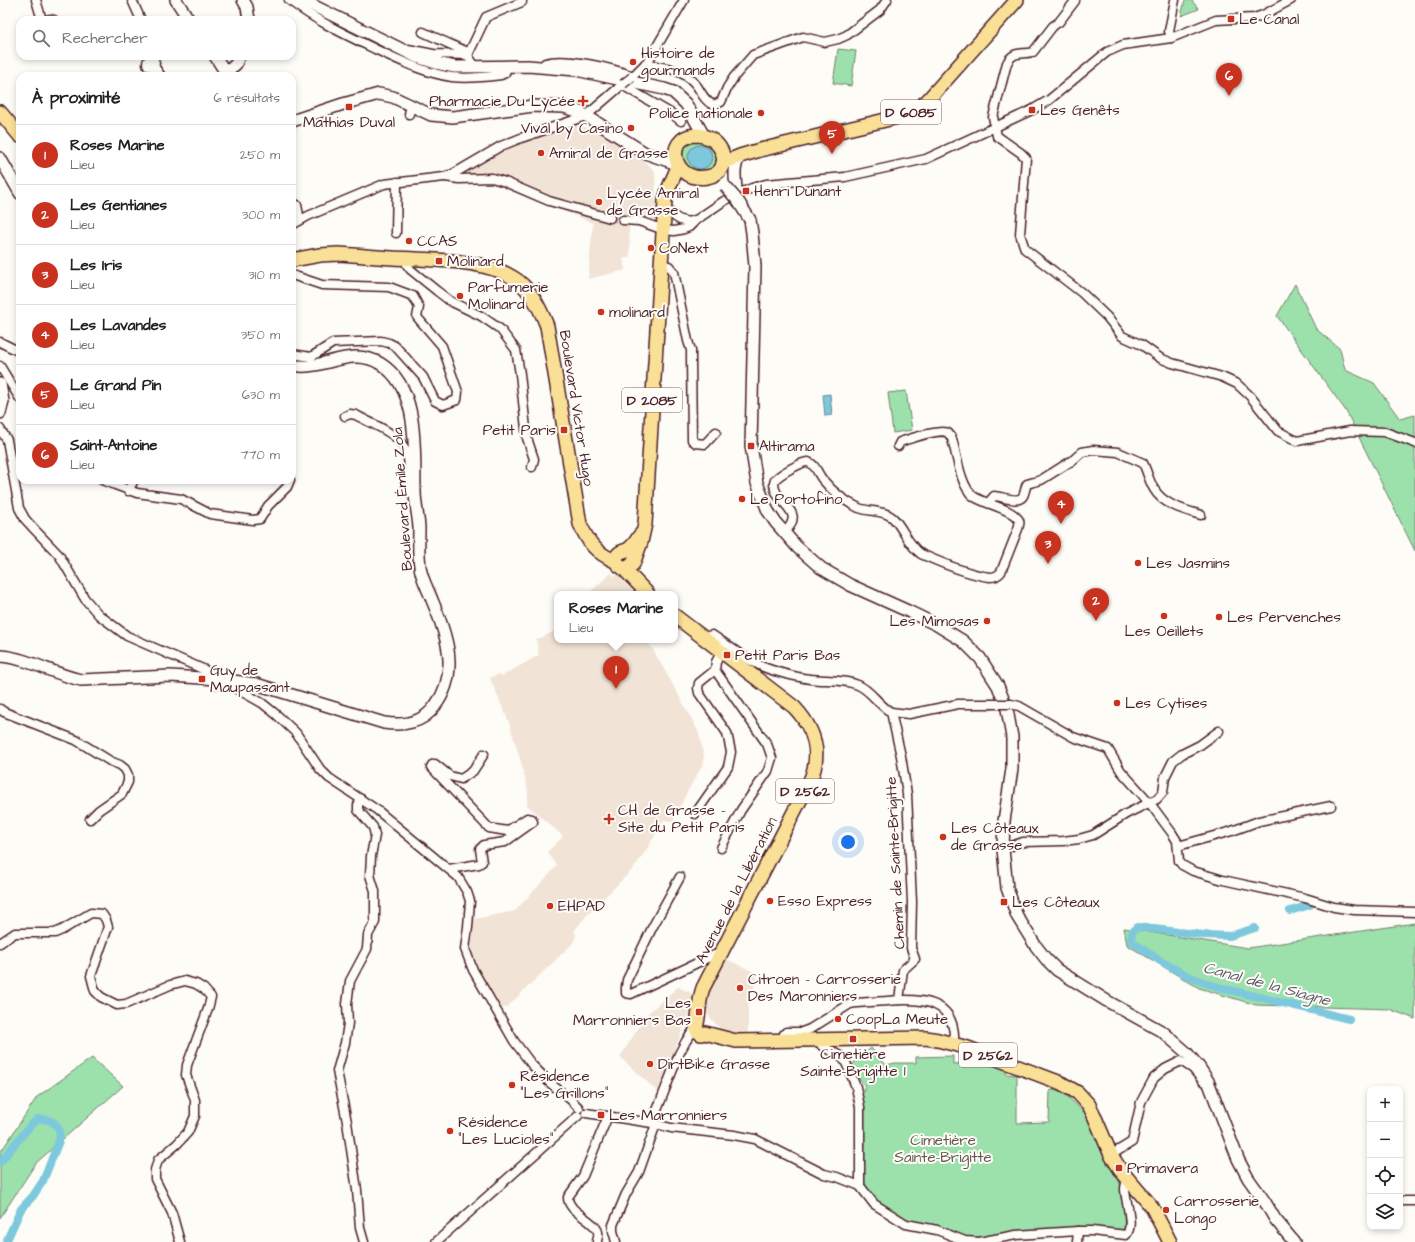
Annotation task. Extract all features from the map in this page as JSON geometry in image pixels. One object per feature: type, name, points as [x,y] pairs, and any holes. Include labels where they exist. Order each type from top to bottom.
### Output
[{"type":"main road","points":[[176,0],[186,16]]},
{"type":"main road","points":[[243,0],[247,7],[248,16]]},
{"type":"main road","points":[[302,0],[417,57],[436,63],[455,67],[543,67],[576,70],[673,92],[686,104],[690,114],[704,136]]},
{"type":"main road","name":"D 6085","points":[[722,164],[740,156],[760,150],[898,117],[917,110],[927,101],[1017,0]]},
{"type":"main road","points":[[223,67],[236,64],[238,60]]},
{"type":"main road","points":[[296,120],[379,94],[393,97],[410,110],[442,117],[453,117],[548,105],[564,107],[586,116],[645,153],[677,165]]},
{"type":"main road","points":[[0,112],[16,131]]},
{"type":"main road","points":[[652,155],[659,154],[682,142],[695,135],[704,136],[720,145],[723,153],[722,164],[716,173],[702,178],[691,176],[681,170],[677,165],[675,157],[682,142],[689,128],[690,114]]},
{"type":"main road","name":"D 6085","points":[[720,145],[731,149],[760,150]]},
{"type":"main road","points":[[731,183],[735,167],[740,156]]},
{"type":"main road","points":[[0,158],[16,186]]},
{"type":"main road","points":[[722,164],[731,183],[745,202],[752,234],[755,266],[751,438],[755,474],[762,498],[768,511],[784,533],[807,557],[821,568],[850,585],[910,612],[963,641],[980,658],[998,686],[1007,709],[1012,737],[1012,769],[1004,821],[1003,849],[1007,888],[1017,916],[1035,945],[1057,970],[1107,1001],[1163,1032],[1187,1053],[1199,1067],[1208,1081],[1238,1159],[1248,1178],[1275,1219],[1294,1242]]},
{"type":"main road","name":"D 2085","points":[[666,230],[666,195],[674,178],[677,165]]},
{"type":"main road","name":"D 2085","points":[[626,558],[641,542],[645,524],[662,258],[666,230],[671,201],[677,187],[680,182],[691,176]]},
{"type":"main road","points":[[708,177],[731,183]]},
{"type":"main road","name":"Boulevard Victor Hugo","points":[[296,259],[320,255],[338,254],[470,263],[501,271],[514,278],[522,285],[538,305],[547,326],[580,524],[588,538],[626,558]]},
{"type":"main road","name":"Boulevard Émile Zola","points":[[1,658],[33,664],[80,680],[170,676],[263,686],[360,716],[396,725],[409,723],[420,719],[432,711],[444,692],[450,666],[448,647],[442,625],[422,577],[420,567],[419,527],[415,493],[415,448],[411,415],[404,393],[398,381],[390,372],[381,364],[369,359],[345,357],[307,366],[296,365]]},
{"type":"main road","points":[[0,384],[3,401],[0,413]]},
{"type":"main road","points":[[626,558],[646,591]]},
{"type":"main road","name":"Avenue de la Libération","points":[[678,618],[794,707],[803,716],[814,737],[816,754],[810,781],[703,988],[699,1008],[702,1030]]},
{"type":"main road","name":"D 2562","points":[[702,1030],[736,1041],[926,1038],[954,1044],[1038,1073],[1061,1083],[1078,1093],[1089,1105],[1111,1155],[1128,1179],[1152,1207],[1170,1242]]},
{"type":"street","points":[[36,0],[41,16]]},
{"type":"street","points":[[132,0],[139,16]]},
{"type":"street","points":[[289,0],[321,22],[348,36],[393,57],[428,71],[453,77],[466,78],[501,75],[505,73],[507,67]]},
{"type":"street","points":[[296,222],[384,184],[444,177],[453,174],[501,146],[586,116],[624,87],[632,76],[645,64],[684,0]]},
{"type":"street","points":[[645,64],[676,70],[687,76],[706,100],[713,105],[717,105],[721,102],[734,77],[752,55],[803,37],[825,42],[838,40],[880,10],[887,0]]},
{"type":"street","points":[[1171,38],[1169,32],[1175,0]]},
{"type":"street","points":[[624,220],[639,221],[666,230],[684,230],[729,198],[752,188],[773,184],[845,177],[926,159],[995,127],[1005,124],[1049,100],[1107,52],[1123,45],[1171,38],[1216,20],[1254,18],[1263,15],[1291,0]]},
{"type":"street","points":[[1076,1],[1059,22],[1053,26],[1033,52],[1020,53],[1010,58],[1007,63],[993,117],[997,136],[1022,153],[1026,158],[1020,234],[1025,249],[1082,293],[1107,317],[1122,336],[1142,345],[1160,358],[1172,363],[1222,377],[1237,384],[1250,396],[1278,431],[1297,441],[1350,431],[1385,432],[1415,443]]},
{"type":"street","points":[[468,56],[486,17],[522,2]]},
{"type":"street","points":[[423,32],[465,51],[476,68]]},
{"type":"street","points":[[396,47],[433,54],[468,56]]},
{"type":"street","points":[[153,61],[159,72]]},
{"type":"street","points":[[543,67],[545,63],[552,61],[574,62],[610,68],[632,76]]},
{"type":"street","points":[[624,87],[672,114],[681,121]]},
{"type":"street","points":[[444,177],[458,180],[492,178],[549,201],[610,218]]},
{"type":"street","points":[[396,233],[398,182]]},
{"type":"street","points":[[296,204],[300,220]]},
{"type":"street","points":[[670,212],[674,217],[682,221],[691,222],[696,220]]},
{"type":"street","points":[[662,258],[674,272],[691,350],[693,391],[692,440],[696,443],[705,444],[716,432]]},
{"type":"street","points":[[407,259],[407,265],[411,270],[437,292],[450,301],[481,316],[500,329],[516,350],[527,438],[534,459],[532,467]]},
{"type":"street","points":[[296,276],[322,285],[388,287],[413,296],[419,307],[417,317],[442,346],[458,392],[457,400],[443,405],[435,401],[423,377],[395,346],[389,343],[381,341],[333,343],[310,357],[296,355]]},
{"type":"street","points":[[0,342],[16,350]]},
{"type":"street","points":[[0,366],[16,392]]},
{"type":"street","points":[[345,416],[350,414],[356,415],[394,436],[402,445],[407,454],[410,490],[411,493],[415,493]]},
{"type":"street","points":[[0,429],[7,440],[19,508],[25,519],[59,555],[85,599],[99,615],[127,636],[205,670],[210,674],[216,684],[231,686],[262,703],[277,714],[296,733],[320,769],[328,778],[377,810],[458,877],[468,896],[469,920],[465,949],[473,970],[514,1041],[532,1065],[571,1100],[582,1117],[586,1113],[654,1124],[680,1130],[755,1139],[824,1174],[837,1177],[860,1186],[874,1204],[906,1224],[937,1230],[965,1241],[979,1242],[1016,1235],[1078,1231],[1126,1235],[1128,1233],[1128,1205],[1125,1190],[1128,1179]]},
{"type":"street","points":[[784,533],[790,526],[793,517],[790,510],[777,493],[774,483],[776,479],[802,462],[808,462],[814,466],[822,480],[839,495],[857,507],[866,511],[888,514],[894,518],[915,549],[921,554],[964,571],[990,577],[997,576],[1001,572],[1020,522],[1018,518],[1013,514],[975,497],[968,491],[964,483],[952,439],[948,433],[943,432],[929,434],[900,442],[898,446]]},
{"type":"street","points":[[988,503],[994,496],[1014,500],[1020,499],[1023,497],[1027,484],[1041,480],[1073,460],[1082,452],[1105,450],[1118,452],[1143,463],[1154,490],[1165,501],[1182,509],[1201,515]]},
{"type":"street","points":[[111,484],[137,493],[181,499],[210,514],[253,520],[257,520],[262,516],[268,506],[288,484]]},
{"type":"street","points":[[128,491],[132,484]]},
{"type":"street","points":[[704,637],[712,635],[760,666],[809,679],[842,681],[860,686],[868,691],[885,709],[891,712],[909,714],[958,704],[1011,704],[1019,706],[1073,737],[1108,749],[1121,771],[1150,802],[1172,833],[1177,841],[1179,861],[1182,865],[1193,871],[1223,880],[1305,898],[1334,907],[1354,910],[1415,912]]},
{"type":"street","points":[[695,814],[728,767],[731,752],[728,733],[699,692],[698,688],[700,684],[715,670],[716,662],[722,651]]},
{"type":"street","points":[[715,670],[767,744],[772,758],[768,772],[742,810],[721,848]]},
{"type":"street","points":[[0,709],[4,712],[76,740],[125,769],[128,775],[128,782],[122,794],[90,819]]},
{"type":"street","name":"Chemin de Sainte-Brigitte","points":[[891,712],[901,756],[907,794],[912,902],[911,948],[916,959],[903,970],[899,1000]]},
{"type":"street","points":[[1003,849],[1023,842],[1063,841],[1093,836],[1126,814],[1157,799],[1163,792],[1165,777],[1173,761],[1182,754],[1200,745],[1219,731]]},
{"type":"street","points":[[449,869],[479,864],[482,862],[480,849],[484,845],[505,842],[533,822],[532,819],[527,818],[507,831],[489,828],[430,767],[435,764],[450,776],[461,779],[473,771],[484,754]]},
{"type":"street","points":[[361,799],[358,805],[358,810],[373,827],[375,835],[371,856],[370,875],[375,891],[375,922],[368,935],[367,949],[350,981],[347,1004],[348,1023],[345,1043],[337,1071],[347,1122],[357,1190],[360,1228],[364,1242]]},
{"type":"street","points":[[1178,846],[1232,830],[1259,820],[1331,806]]},
{"type":"street","points":[[680,877],[652,928],[630,974],[626,987],[626,993],[631,994],[714,954],[722,953]]},
{"type":"street","points":[[0,943],[15,934],[55,933],[91,913],[102,914],[108,927],[92,976],[95,991],[101,997],[117,1005],[126,1004],[170,985],[184,982],[196,984],[204,988],[211,996],[208,1009],[187,1065],[186,1075],[195,1100],[195,1116],[188,1132],[177,1144],[158,1160],[155,1170],[155,1179],[172,1213],[180,1242]]},
{"type":"street","points":[[783,1040],[786,1032],[802,1032],[810,1029],[850,1004],[899,1000],[923,1000],[938,1006],[949,1017],[954,1031],[954,1044]]},
{"type":"street","points":[[616,1242],[613,1225],[626,1194],[639,1172],[654,1124],[679,1054],[702,1030]]},
{"type":"street","points":[[818,1040],[822,1046],[842,1057],[856,1087],[860,1107],[860,1186]]},
{"type":"street","points":[[1111,1155],[1132,1142],[1141,1102],[1154,1078],[1165,1069],[1181,1061],[1193,1069],[1212,1091]]},
{"type":"street","points":[[436,1242],[578,1112]]},
{"type":"street","points":[[597,1242],[598,1235],[596,1229],[569,1204],[568,1197],[583,1176],[608,1116]]},
{"type":"street","points":[[1403,1201],[1415,1201]]},
{"type":"street","points":[[1078,1231],[1078,1242]]},
{"type":"shaded area","name":"Lycée Amiral de Grasse","points":[[578,124],[629,147],[655,171],[657,229],[629,223],[630,257],[623,259],[625,270],[588,279],[593,223],[490,181],[464,175],[472,167],[509,147]]},
{"type":"shaded area","points":[[611,573],[615,576],[622,573],[637,591],[591,591]]},
{"type":"shaded area","name":"CH de Grasse - Site du Petit Paris","points":[[554,632],[554,643],[648,643],[698,731],[704,755],[702,766],[687,792],[674,820],[664,820],[633,869],[585,917],[574,931],[576,935],[573,943],[507,1007],[502,1008],[476,969],[468,949],[470,920],[515,911],[557,866],[547,852],[563,836],[527,805],[528,791],[523,769],[509,722],[490,678],[500,674],[502,676],[539,655],[536,639]]},
{"type":"shaded area","points":[[724,958],[758,974],[748,1005],[748,1035],[722,1031],[708,1015],[705,996]]},
{"type":"shaded area","points":[[678,987],[696,995],[658,1092],[620,1057],[648,1013]]},
{"type":"green space","points":[[1185,0],[1191,0],[1199,9],[1181,16]]},
{"type":"green space","points":[[838,49],[856,51],[851,86],[833,83]]},
{"type":"green space","points":[[692,141],[703,141],[712,146],[718,158],[713,168],[700,171],[685,167],[680,155],[683,148]]},
{"type":"green space","points":[[1295,284],[1316,329],[1340,349],[1345,370],[1374,383],[1400,419],[1415,415],[1415,551],[1346,411],[1277,316]]},
{"type":"green space","points":[[906,391],[912,430],[893,433],[888,393]]},
{"type":"green space","points":[[1415,923],[1415,1019],[1389,1009],[1256,1005],[1199,988],[1127,945],[1124,928],[1248,948]]},
{"type":"green space","name":"Cimetière Sainte-Brigitte","points":[[871,1048],[886,1065],[895,1063],[916,1063],[916,1057],[953,1056],[953,1064],[975,1063],[1005,1067],[1006,1074],[1017,1075],[1017,1123],[1049,1122],[1050,1090],[1059,1091],[1067,1096],[1090,1118],[1110,1165],[1118,1178],[1121,1187],[1127,1226],[1123,1231],[981,1239],[971,1238],[907,1222],[882,1207],[870,1196],[864,1182],[862,1095],[865,1086],[849,1067]]},
{"type":"green space","points":[[92,1058],[123,1086],[36,1163],[0,1218],[0,1153],[37,1097]]},
{"type":"water","points":[[700,145],[705,146],[711,152],[711,162],[705,168],[700,169],[695,168],[689,162],[688,157],[689,152],[695,146]]},
{"type":"water","points":[[830,394],[832,415],[825,416],[823,395]]},
{"type":"waterway","name":"Canal de la Siagne","points":[[1290,911],[1310,905]]},
{"type":"waterway","name":"Canal de la Siagne","points":[[1255,928],[1230,936],[1203,935],[1138,927],[1133,932],[1132,942],[1164,963],[1188,976],[1208,984],[1349,1019]]},
{"type":"waterway","name":"Canal de la Siagne","points":[[0,1162],[30,1126],[38,1119],[48,1120],[58,1127],[60,1136],[59,1141],[43,1181],[33,1196],[21,1209],[6,1242]]},
{"type":"tunnel","points":[[610,218],[623,220]]},
{"type":"place","name":"Le Canal","points":[[1231,19]]},
{"type":"place","name":"Histoire de gourmands","points":[[633,62]]},
{"type":"place","name":"Saint-Antoine","points":[[1229,96]]},
{"type":"place","name":"Pharmacie Du Lycée","points":[[583,101]]},
{"type":"place","name":"Mathias Duval","points":[[349,107]]},
{"type":"place","name":"Les Genêts","points":[[1032,110]]},
{"type":"place","name":"Police nationale","points":[[761,113]]},
{"type":"place","name":"Vival by Casino","points":[[631,128]]},
{"type":"place","name":"Amiral de Grasse","points":[[541,153]]},
{"type":"place","name":"Le Grand Pin","points":[[832,154]]},
{"type":"place","name":"Henri Dunant","points":[[746,191]]},
{"type":"place","name":"Lycée Amiral de Grasse","points":[[599,202]]},
{"type":"place","name":"CCAS","points":[[409,241]]},
{"type":"place","name":"CoNext","points":[[651,248]]},
{"type":"place","name":"Molinard","points":[[439,261]]},
{"type":"place","name":"Parfumerie Molinard","points":[[460,296]]},
{"type":"place","name":"molinard","points":[[601,312]]},
{"type":"place","name":"Petit Paris","points":[[564,430]]},
{"type":"place","name":"Altirama","points":[[751,446]]},
{"type":"place","name":"Le Portofino","points":[[742,499]]},
{"type":"place","name":"Les Lavandes","points":[[1061,524]]},
{"type":"place","name":"Les Jasmins","points":[[1138,563]]},
{"type":"place","name":"Les Iris","points":[[1048,564]]},
{"type":"place","name":"Les Oeillets","points":[[1164,616]]},
{"type":"place","name":"Les Pervenches","points":[[1219,617]]},
{"type":"place","name":"Les Mimosas","points":[[987,621]]},
{"type":"place","name":"Les Gentianes","points":[[1096,621]]},
{"type":"place","name":"Petit Paris Bas","points":[[727,655]]},
{"type":"place","name":"Guy de Maupassant","points":[[202,679]]},
{"type":"place","name":"Roses Marine","points":[[616,689]]},
{"type":"place","name":"Les Cytises","points":[[1117,703]]},
{"type":"place","name":"CH de Grasse - Site du Petit Paris","points":[[609,819]]},
{"type":"place","name":"Les Côteaux de Grasse","points":[[943,837]]},
{"type":"place","name":"Esso Express","points":[[770,901]]},
{"type":"place","name":"Les Côteaux","points":[[1004,902]]},
{"type":"place","name":"EHPAD","points":[[550,906]]},
{"type":"place","name":"Citroen - Carrosserie Des Maronniers","points":[[740,988]]},
{"type":"place","name":"Les Marronniers Bas","points":[[699,1012]]},
{"type":"place","name":"CoopLa Meute","points":[[838,1019]]},
{"type":"place","name":"Cimetière Sainte-Brigitte 1","points":[[853,1039]]},
{"type":"place","name":"DirtBike Grasse","points":[[650,1064]]},
{"type":"place","name":"Résidence \"Les Grillons\"","points":[[512,1085]]},
{"type":"place","name":"Les Marronniers","points":[[601,1115]]},
{"type":"place","name":"Résidence \"Les Lucioles\"","points":[[450,1131]]},
{"type":"place","name":"Primavera","points":[[1119,1168]]},
{"type":"place","name":"Carrosserie Longo","points":[[1166,1210]]}]
